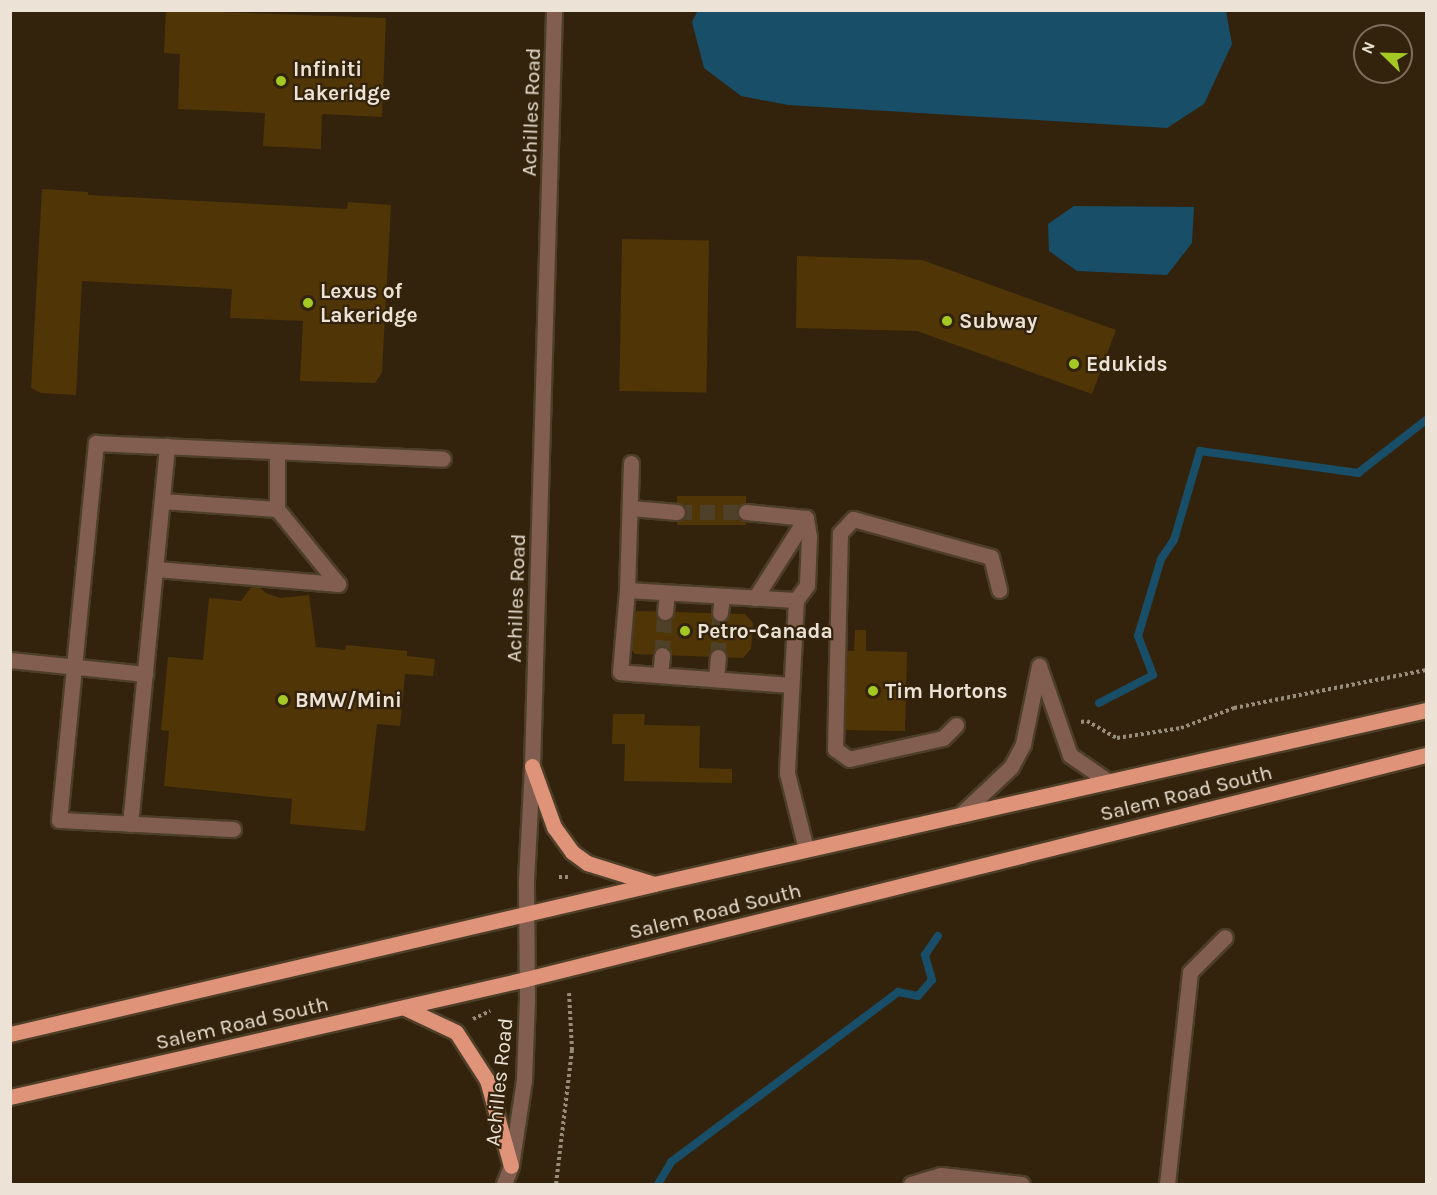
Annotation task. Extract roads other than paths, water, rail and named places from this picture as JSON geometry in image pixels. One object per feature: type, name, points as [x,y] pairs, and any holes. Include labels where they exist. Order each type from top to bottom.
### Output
[{"type":"main road","name":"Salem Road South","points":[[10,1034],[806,849],[1426,710]]},
{"type":"main road","name":"Salem Road South","points":[[10,1097],[526,979],[1426,755]]},
{"type":"main road","points":[[532,766],[554,827],[572,852],[587,863],[654,884]]},
{"type":"main road","points":[[405,1008],[456,1032],[488,1080],[512,1166]]},
{"type":"street","name":"Achilles Road","points":[[504,1185],[512,1166],[524,1080],[525,916],[532,766],[554,10]]},
{"type":"street","points":[[233,829],[58,820],[96,442],[443,459]]},
{"type":"street","points":[[130,824],[167,446]]},
{"type":"street","points":[[156,569],[338,584],[277,509],[277,452]]},
{"type":"street","points":[[632,463],[627,590],[620,672],[791,685]]},
{"type":"street","points":[[162,501],[277,509]]},
{"type":"street","points":[[631,508],[677,512]]},
{"type":"street","points":[[746,512],[806,518]]},
{"type":"street","points":[[756,598],[806,518]]},
{"type":"street","points":[[806,518],[809,536],[807,585],[796,600],[787,773],[806,849]]},
{"type":"street","points":[[956,726],[943,738],[849,759],[835,749],[840,533],[853,519],[991,557],[999,590]]},
{"type":"street","points":[[627,590],[796,600]]},
{"type":"street","points":[[665,612],[667,593]]},
{"type":"street","points":[[720,614],[722,596]]},
{"type":"street","points":[[660,675],[662,655]]},
{"type":"street","points":[[716,679],[718,657]]},
{"type":"street","points":[[10,660],[145,674]]},
{"type":"street","points":[[960,815],[1011,767],[1023,744],[1039,666],[1070,755],[1109,782]]},
{"type":"street","points":[[1167,1185],[1190,972],[1225,937]]},
{"type":"street","points":[[911,1185],[940,1175],[1022,1185]]},
{"type":"water","points":[[698,10],[1226,11],[1232,44],[1204,104],[1167,128],[788,105],[741,96],[704,68],[692,22]]},
{"type":"water","points":[[1074,206],[1194,207],[1192,243],[1167,275],[1077,271],[1049,251],[1048,224]]},
{"type":"waterway","points":[[1099,703],[1153,675],[1138,636],[1161,559],[1174,540],[1200,451],[1358,473],[1426,420]]},
{"type":"waterway","points":[[658,1184],[671,1162],[898,992],[918,996],[932,980],[925,955],[938,936]]},
{"type":"tunnel","points":[[677,512],[746,512]]},
{"type":"tunnel","points":[[662,655],[665,612]]},
{"type":"tunnel","points":[[718,657],[720,613]]},
{"type":"place","name":"Infiniti Lakeridge","points":[[281,81]]},
{"type":"place","name":"Lexus of Lakeridge","points":[[308,303]]},
{"type":"place","name":"Subway","points":[[947,321]]},
{"type":"place","name":"Edukids","points":[[1074,364]]},
{"type":"place","name":"Petro-Canada","points":[[685,631]]},
{"type":"place","name":"Tim Hortons","points":[[873,691]]},
{"type":"place","name":"BMW/Mini","points":[[283,700]]}]
